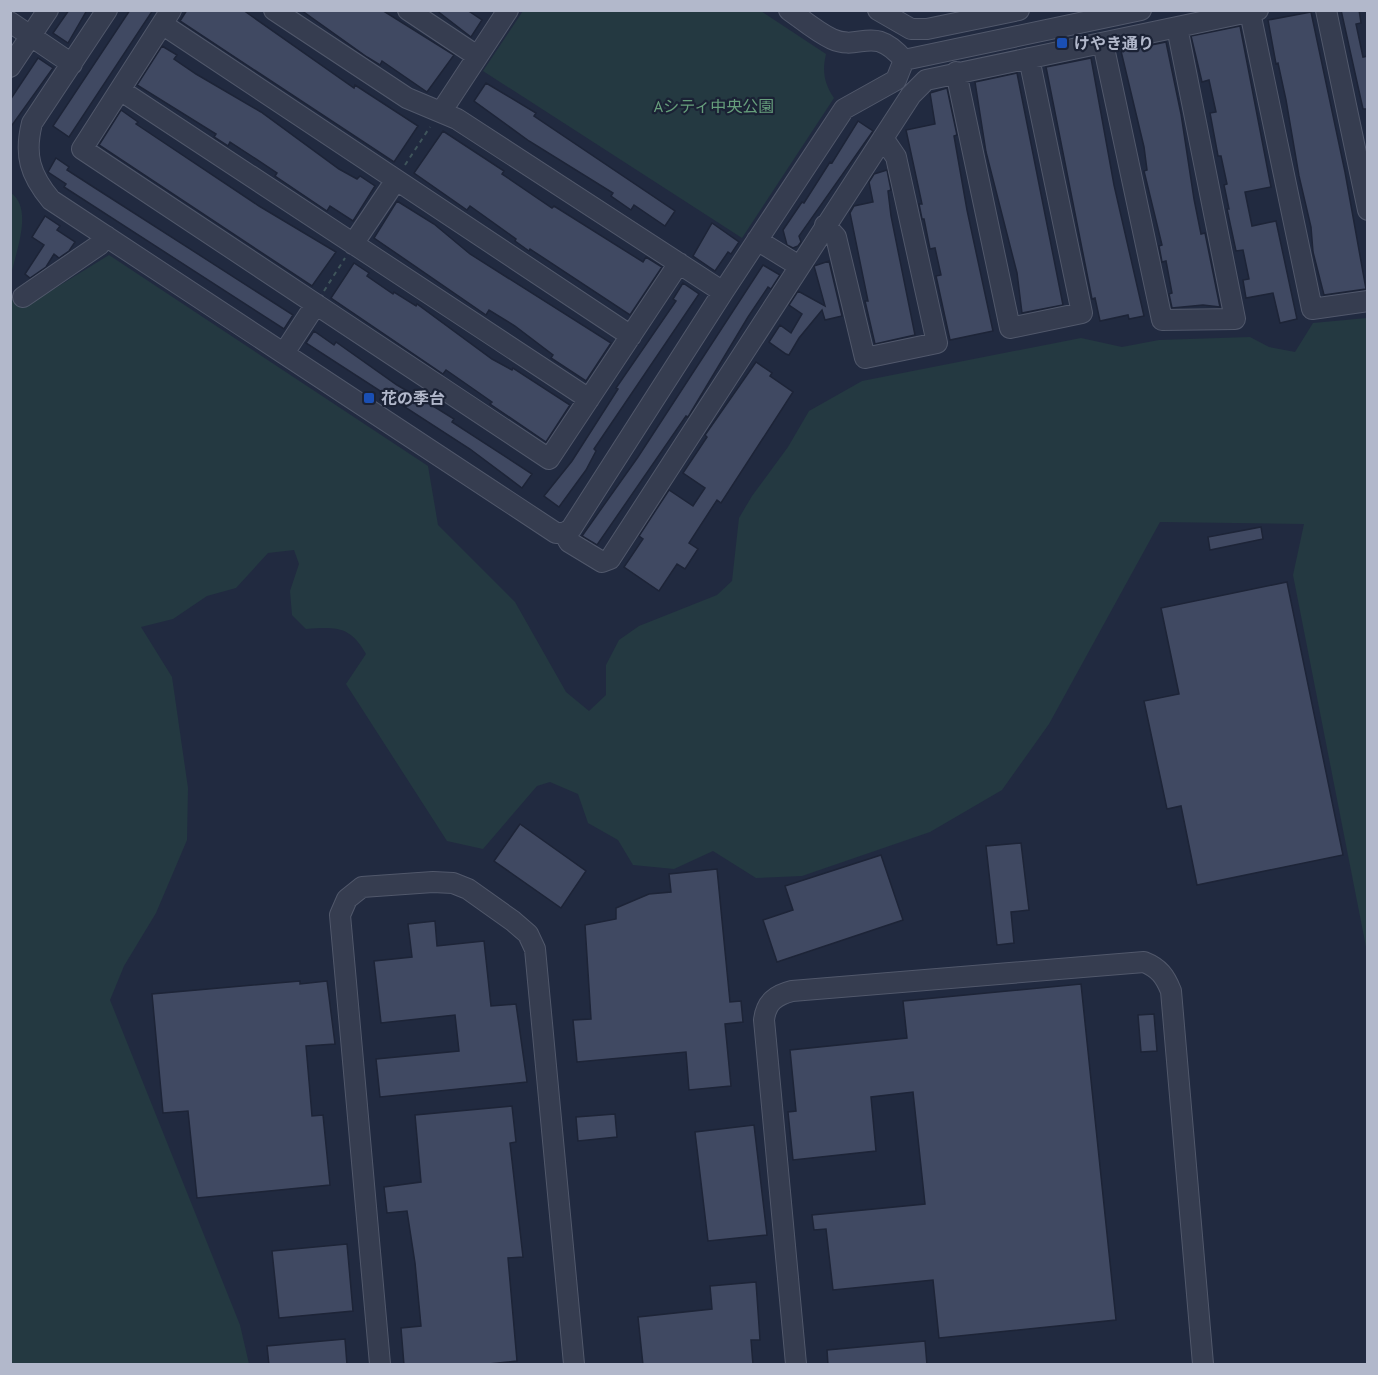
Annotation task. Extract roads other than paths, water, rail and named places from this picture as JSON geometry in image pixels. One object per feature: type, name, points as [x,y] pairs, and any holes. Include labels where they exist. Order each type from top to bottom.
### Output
[{"type":"street","points":[[10,67],[48,10]]},
{"type":"street","points":[[107,10],[32,123],[27,145],[31,166],[37,183],[51,200],[556,533],[564,534],[571,530],[723,292],[844,109],[896,80],[904,60]]},
{"type":"street","points":[[274,10],[407,98],[457,118],[723,292]]},
{"type":"street","points":[[408,10],[477,56]]},
{"type":"street","points":[[441,112],[508,10]]},
{"type":"street","points":[[789,10],[834,40],[851,42],[875,39],[895,49],[904,60]]},
{"type":"street","points":[[878,10],[911,29],[946,18],[1019,10]]},
{"type":"street","points":[[1326,10],[1368,210]]},
{"type":"street","points":[[904,60],[1136,11],[1139,35]]},
{"type":"street","points":[[564,534],[569,542],[602,562],[610,559],[825,225],[911,95],[926,80],[1254,11],[1312,309],[1368,301]]},
{"type":"street","points":[[631,336],[396,180],[166,17],[82,149],[549,459],[631,336],[679,263]]},
{"type":"street","points":[[10,22],[72,64]]},
{"type":"street","points":[[1103,42],[1162,320],[1234,319],[1177,27]]},
{"type":"street","points":[[956,72],[1010,328],[1082,313],[1029,58]]},
{"type":"street","points":[[120,90],[589,399]]},
{"type":"street","points":[[825,225],[836,237],[865,358],[937,343],[897,157],[883,138]]},
{"type":"street","points":[[353,244],[396,180]]},
{"type":"street","points":[[23,297],[99,245],[106,237]]},
{"type":"street","points":[[757,240],[799,266]]},
{"type":"street","points":[[284,353],[316,304]]},
{"type":"street","points":[[380,1365],[340,915],[347,899],[362,887],[433,882],[453,883],[468,889],[528,934],[535,949],[574,1365]]},
{"type":"street","points":[[796,1365],[764,1020],[765,1010],[771,1001],[779,994],[792,991],[1144,962],[1157,968],[1167,979],[1171,991],[1203,1365]]},
{"type":"place","name":"けやき通り","points":[[1062,43]]},
{"type":"place","name":"花の季台","points":[[369,398]]},
{"type":"park label","name":"Aシティ中央公園","points":[[714,106]]}]
